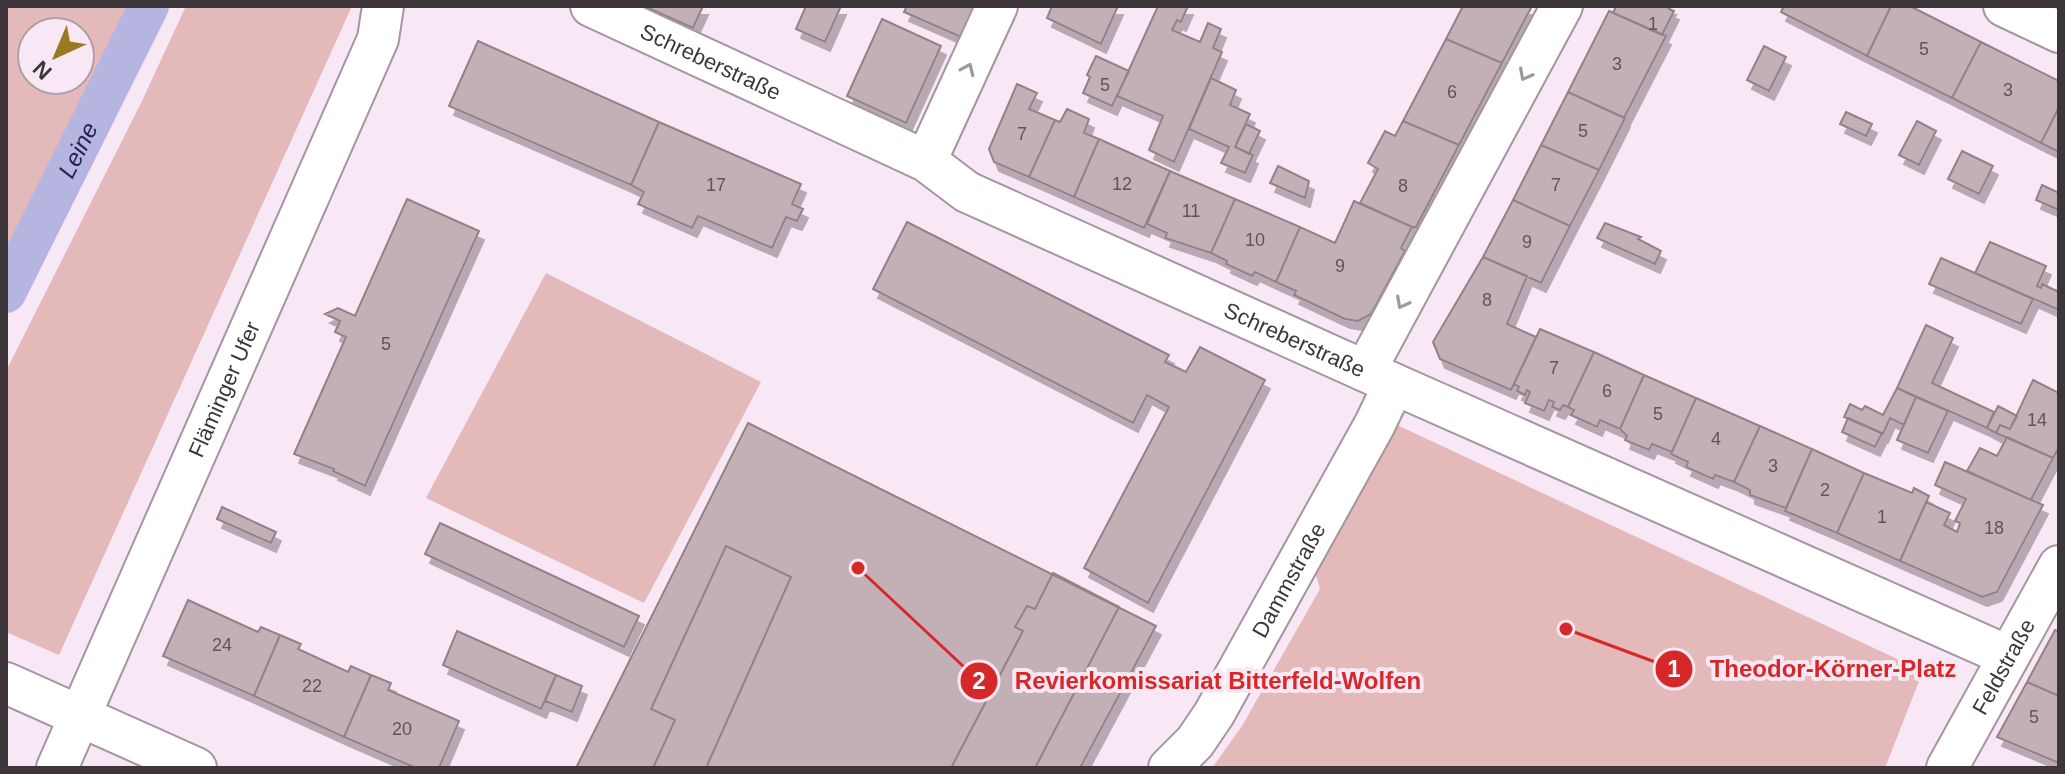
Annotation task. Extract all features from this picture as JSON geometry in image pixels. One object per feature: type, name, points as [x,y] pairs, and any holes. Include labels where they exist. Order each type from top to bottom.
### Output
[{"type":"street","name":"Fläminger Ufer","points":[[57,768],[378,39],[383,6]]},
{"type":"street","name":"Schreberstraße","points":[[591,6],[926,161],[967,192],[2008,656]]},
{"type":"street","points":[[926,161],[997,6]]},
{"type":"street","name":"Dammstraße","points":[[1169,768],[1195,742],[1214,714],[1375,424],[1380,378],[1562,6]]},
{"type":"street","points":[[2004,6],[2059,32]]},
{"type":"street","name":"Feldstraße","points":[[1947,768],[2059,566]]},
{"type":"street","points":[[6,683],[196,768]]},
{"type":"shaded area","points":[[6,6],[151,6],[6,307]]},
{"type":"shaded area","points":[[186,6],[352,6],[59,655],[6,632],[6,371],[141,103]]},
{"type":"shaded area","points":[[546,273],[761,382],[644,603],[426,498]]},
{"type":"shaded area","points":[[1397,425],[1923,671],[1885,768],[1212,768],[1242,726],[1320,589],[1314,568]]},
{"type":"building","points":[[644,6],[703,6],[693,28]]},
{"type":"building","points":[[806,6],[841,6],[825,42],[796,29]]},
{"type":"building","points":[[907,6],[975,6],[961,37],[904,12]]},
{"type":"building","points":[[1052,6],[1118,6],[1101,44],[1047,18]]},
{"type":"building","points":[[1158,6],[1188,6],[1181,22],[1177,20],[1172,30],[1200,42],[1208,23],[1221,29],[1213,48],[1222,52],[1174,162],[1149,150],[1163,116],[1117,96]]},
{"type":"building","points":[[1463,6],[1532,6],[1502,63],[1446,39]]},
{"type":"building","points":[[1616,6],[1671,6],[1669,9],[1674,11],[1662,35],[1613,13]]},
{"type":"building","points":[[1784,6],[1891,6],[1867,56],[1781,12]]},
{"type":"building","points":[[1891,6],[1910,6],[1981,42],[1952,98],[1867,56]]},
{"type":"building","points":[[1609,11],[1666,36],[1624,118],[1568,92]]},
{"type":"building","points":[[882,19],[941,46],[906,123],[847,96]]},
{"type":"building","points":[[1446,39],[1502,63],[1459,145],[1403,121]]},
{"type":"building","points":[[478,41],[659,122],[631,185],[449,106]]},
{"type":"building","points":[[1981,42],[2059,81],[2059,107],[2041,143],[1952,98]]},
{"type":"building","points":[[1764,46],[1786,57],[1769,91],[1747,80]]},
{"type":"building","points":[[1096,56],[1129,71],[1112,106],[1083,93]]},
{"type":"building","points":[[1211,78],[1236,90],[1230,105],[1250,114],[1235,147],[1253,155],[1245,173],[1221,163],[1229,147],[1189,129]]},
{"type":"building","points":[[1017,84],[1037,93],[1029,109],[1055,120],[1029,177],[994,162],[989,149]]},
{"type":"building","points":[[1568,92],[1625,118],[1599,170],[1541,145]]},
{"type":"building","points":[[2059,107],[2059,152],[2041,143]]},
{"type":"building","points":[[1067,109],[1089,119],[1084,133],[1099,139],[1074,197],[1029,177],[1055,120],[1060,122]]},
{"type":"building","points":[[1846,112],[1872,124],[1866,136],[1840,124]]},
{"type":"building","points":[[1403,121],[1459,145],[1416,227],[1360,203],[1378,169],[1368,163],[1385,131],[1395,136]]},
{"type":"building","points":[[1917,121],[1936,131],[1919,165],[1899,155]]},
{"type":"building","points":[[659,122],[801,184],[792,204],[803,209],[797,221],[786,217],[772,248],[698,216],[692,228],[638,204],[644,192],[631,185]]},
{"type":"building","points":[[1246,124],[1260,131],[1249,154],[1235,147]]},
{"type":"building","points":[[1099,139],[1170,171],[1144,228],[1074,197]]},
{"type":"building","points":[[1541,145],[1599,170],[1570,226],[1513,200]]},
{"type":"building","points":[[1962,151],[1993,166],[1979,194],[1948,179]]},
{"type":"building","points":[[1278,166],[1309,181],[1305,198],[1270,183]]},
{"type":"building","points":[[1170,171],[1235,199],[1211,253],[1165,238],[1167,233],[1147,224]]},
{"type":"building","points":[[2042,185],[2059,193],[2059,210],[2036,200]]},
{"type":"building","points":[[407,199],[479,231],[365,486],[334,469],[294,454],[346,337],[335,332],[340,321],[325,314],[338,308],[355,316]]},
{"type":"building","points":[[1235,199],[1300,227],[1276,282],[1255,272],[1252,276],[1211,253]]},
{"type":"building","points":[[1513,200],[1570,226],[1541,283],[1483,257]]},
{"type":"building","points":[[1354,201],[1412,227],[1401,248],[1405,251],[1371,314],[1358,321],[1345,319],[1294,295],[1296,291],[1276,282],[1300,227],[1335,243]]},
{"type":"building","points":[[907,222],[1169,355],[1165,362],[1186,372],[1200,347],[1265,380],[1148,603],[1084,568],[1169,407],[1147,395],[1133,423],[873,289]]},
{"type":"building","points":[[1605,223],[1641,237],[1638,239],[1661,251],[1655,264],[1597,238]]},
{"type":"building","points":[[1990,242],[2046,266],[2037,286],[2041,288],[2042,284],[2059,292],[2059,310],[1975,273]]},
{"type":"building","points":[[1483,257],[1527,276],[1507,324],[1536,337],[1511,390],[1440,359],[1433,342]]},
{"type":"building","points":[[1941,258],[2033,299],[2021,324],[1929,284]]},
{"type":"building","points":[[1926,325],[1953,338],[1932,383],[1994,412],[1987,428],[1897,388]]},
{"type":"building","points":[[1540,329],[1594,352],[1568,407],[1563,405],[1560,410],[1552,407],[1554,402],[1549,400],[1544,411],[1525,403],[1530,392],[1527,390],[1525,395],[1517,391],[1519,387],[1514,384]]},
{"type":"building","points":[[1594,352],[1644,375],[1620,429],[1600,420],[1597,427],[1571,415],[1574,410],[1568,407]]},
{"type":"building","points":[[1644,375],[1696,398],[1672,452],[1652,444],[1649,450],[1625,440],[1627,436],[1620,429]]},
{"type":"building","points":[[2033,380],[2059,393],[2059,447],[2053,458],[1996,433],[2000,425],[2010,429]]},
{"type":"building","points":[[1897,388],[1916,397],[1904,425],[1890,418],[1883,434],[1844,417],[1850,404],[1862,410],[1865,406],[1883,415]]},
{"type":"building","points":[[1916,397],[1948,411],[1928,453],[1897,440]]},
{"type":"building","points":[[1696,398],[1760,426],[1734,482],[1715,475],[1713,479],[1686,467],[1688,462],[1671,454]]},
{"type":"building","points":[[1998,406],[2017,416],[2010,429],[2000,425],[1996,433],[1987,428]]},
{"type":"building","points":[[1848,418],[1882,433],[1875,447],[1842,432]]},
{"type":"building","points":[[748,423],[1156,626],[1080,768],[576,768]]},
{"type":"building","points":[[1760,426],[1812,449],[1786,508],[1750,495],[1750,490],[1734,482]]},
{"type":"building","points":[[2007,437],[2053,458],[2031,500],[1967,471],[1980,448],[1997,456]]},
{"type":"building","points":[[1812,449],[1864,473],[1837,533],[1785,511]]},
{"type":"building","points":[[1945,462],[2043,505],[1997,592],[1982,597],[1900,561],[1926,502],[1950,513],[1944,525],[1957,532],[1960,523],[1955,521],[1966,499],[1935,485]]},
{"type":"building","points":[[1864,473],[1912,493],[1914,488],[1929,496],[1900,561],[1837,533]]},
{"type":"building","points":[[222,507],[276,532],[271,543],[217,519]]},
{"type":"building","points":[[440,523],[639,616],[624,647],[425,554]]},
{"type":"building","points":[[726,546],[791,577],[706,768],[653,768],[675,720],[651,709]]},
{"type":"building","points":[[1053,573],[1119,607],[1035,768],[951,768],[1023,631],[1015,627],[1027,606],[1035,609]]},
{"type":"building","points":[[188,600],[258,632],[261,627],[280,635],[254,696],[163,656]]},
{"type":"building","points":[[2055,630],[2059,632],[2059,696],[2027,682]]},
{"type":"building","points":[[457,631],[556,675],[541,709],[443,665]]},
{"type":"building","points":[[280,635],[301,644],[298,649],[348,672],[351,666],[371,675],[344,737],[254,696]]},
{"type":"building","points":[[371,675],[391,683],[388,690],[459,721],[439,768],[416,768],[344,737]]},
{"type":"building","points":[[556,675],[582,686],[572,712],[545,701]]},
{"type":"building","points":[[2027,682],[2059,696],[2059,763],[1997,737]]},
{"type":"waterway","name":"Leine","points":[[6,293],[149,6]]},
{"type":"place","name":"Revierkomissariat Bitterfeld-Wolfen","points":[[858,568]]},
{"type":"place","name":"Theodor-Körner-Platz","points":[[1566,629]]}]
